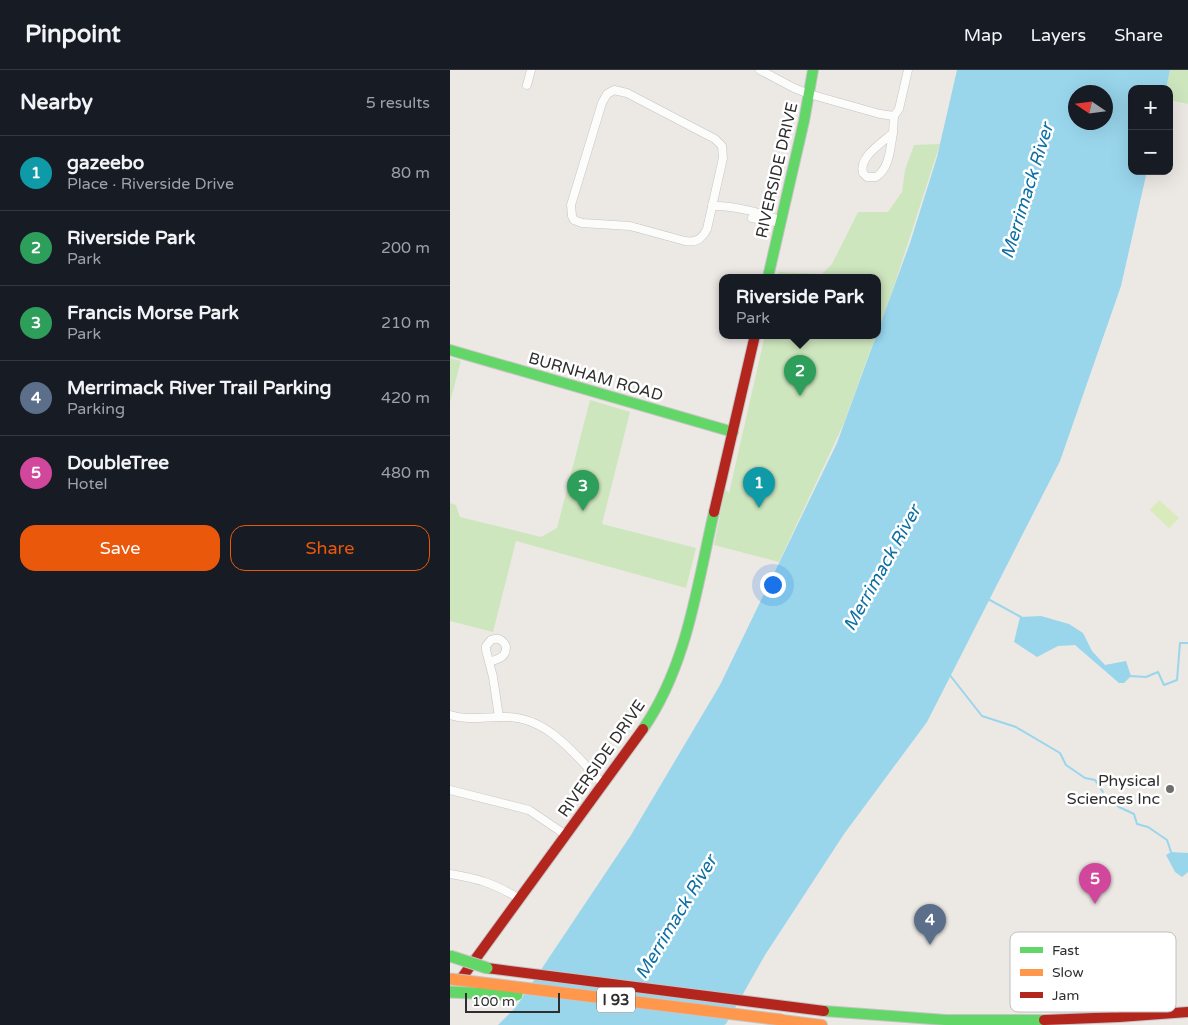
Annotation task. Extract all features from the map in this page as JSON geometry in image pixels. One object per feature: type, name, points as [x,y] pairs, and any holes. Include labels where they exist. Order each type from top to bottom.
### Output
[{"type":"main road","name":"RIVERSIDE DRIVE","points":[[769,274],[813,70]]},
{"type":"main road","name":"RIVERSIDE DRIVE","points":[[450,993],[653,715],[674,673],[691,612],[754,339]]},
{"type":"main road","name":"BURNHAM ROAD","points":[[450,350],[733,432]]},
{"type":"main road","points":[[450,956],[487,968]]},
{"type":"main road","name":"I 93","points":[[450,964],[834,1012],[967,1020],[1076,1020],[1188,1012]]},
{"type":"main road","name":"I 93","points":[[450,978],[822,1025]]},
{"type":"main road","points":[[450,993],[512,996],[561,993]]},
{"type":"street","points":[[527,85],[531,70]]},
{"type":"street","points":[[760,70],[809,94],[880,114],[894,116]]},
{"type":"street","points":[[893,133],[863,162],[862,171],[867,177],[876,177],[885,168],[893,133],[894,116],[899,109],[908,70]]},
{"type":"street","points":[[614,90],[627,94],[721,143],[723,155],[712,206],[705,233],[694,242],[636,227],[582,223],[574,220],[570,212],[606,94],[614,90]]},
{"type":"street","points":[[712,206],[720,210],[770,222],[781,221]]},
{"type":"street","points":[[489,662],[499,717]]},
{"type":"street","points":[[450,715],[468,718],[518,718],[536,723],[544,727],[604,784]]},
{"type":"street","points":[[450,790],[530,810],[566,835]]},
{"type":"street","points":[[450,874],[478,878],[520,898]]},
{"type":"green space","points":[[1170,70],[1188,70],[1188,104],[1173,101],[1173,85],[1167,85]]},
{"type":"green space","points":[[940,144],[881,322],[881,274],[822,274],[832,264],[858,212],[888,212],[902,192],[905,170],[914,145]]},
{"type":"green space","points":[[779,272],[822,274],[779,274]]},
{"type":"green space","points":[[764,339],[875,339],[844,423],[779,562],[714,545],[725,489],[729,493]]},
{"type":"green space","points":[[450,358],[461,361],[450,402]]},
{"type":"green space","points":[[590,400],[630,412],[602,524],[696,548],[686,588],[516,541],[493,632],[450,621],[450,503],[456,505],[460,517],[541,537],[557,528]]},
{"type":"green space","points":[[1159,500],[1179,518],[1169,528],[1150,510]]},
{"type":"water","name":"Merrimack River","points":[[957,70],[1170,70],[1167,85],[1128,85],[1128,175],[1146,175],[1121,286],[1060,461],[927,722],[844,834],[765,955],[726,1024],[498,1025],[516,1007],[631,835],[720,685],[837,443],[875,339],[881,339],[881,322],[910,243],[937,157]]},
{"type":"water","points":[[1041,616],[1069,624],[1083,633],[1092,651],[1105,665],[1126,661],[1131,676],[1124,683],[1119,683],[1075,645],[1058,646],[1037,657],[1014,642],[1020,617]]},
{"type":"water","points":[[1171,852],[1188,853],[1188,872],[1182,877],[1175,872],[1166,855]]},
{"type":"waterway","points":[[988,599],[1021,617]]},
{"type":"waterway","points":[[1130,676],[1146,677],[1158,672],[1164,685],[1177,680],[1180,643],[1188,643]]},
{"type":"waterway","points":[[949,674],[982,716],[1016,727],[1060,753],[1066,765],[1085,778],[1095,780],[1103,792]]},
{"type":"waterway","points":[[1112,800],[1119,807],[1134,814],[1137,824],[1148,827],[1167,840],[1171,852]]},
{"type":"traffic: fast","points":[[769,274],[804,121],[813,70]]},
{"type":"traffic: fast","points":[[450,350],[733,432]]},
{"type":"traffic: fast","points":[[643,729],[658,705],[670,679],[689,625],[714,512]]},
{"type":"traffic: fast","points":[[450,956],[487,968]]},
{"type":"traffic: fast","points":[[450,992],[517,995]]},
{"type":"traffic: fast","points":[[824,1011],[946,1020],[1044,1020]]},
{"type":"traffic: slow","points":[[450,979],[782,1020]]},
{"type":"traffic: slow","points":[[782,1020],[822,1025]]},
{"type":"traffic: jam","points":[[714,512],[754,339]]},
{"type":"traffic: jam","points":[[458,983],[643,729]]},
{"type":"traffic: jam","points":[[487,968],[824,1011]]},
{"type":"traffic: jam","points":[[1044,1020],[1188,1012]]},
{"type":"place","name":"Riverside Park","points":[[800,396]]},
{"type":"place","name":"gazeebo","points":[[759,508]]},
{"type":"place","name":"Francis Morse Park","points":[[583,511]]},
{"type":"place","name":"Physical Sciences Inc","points":[[1170,789]]},
{"type":"place","name":"DoubleTree","points":[[1095,904]]},
{"type":"place","name":"Merrimack River Trail Parking","points":[[930,945]]}]
